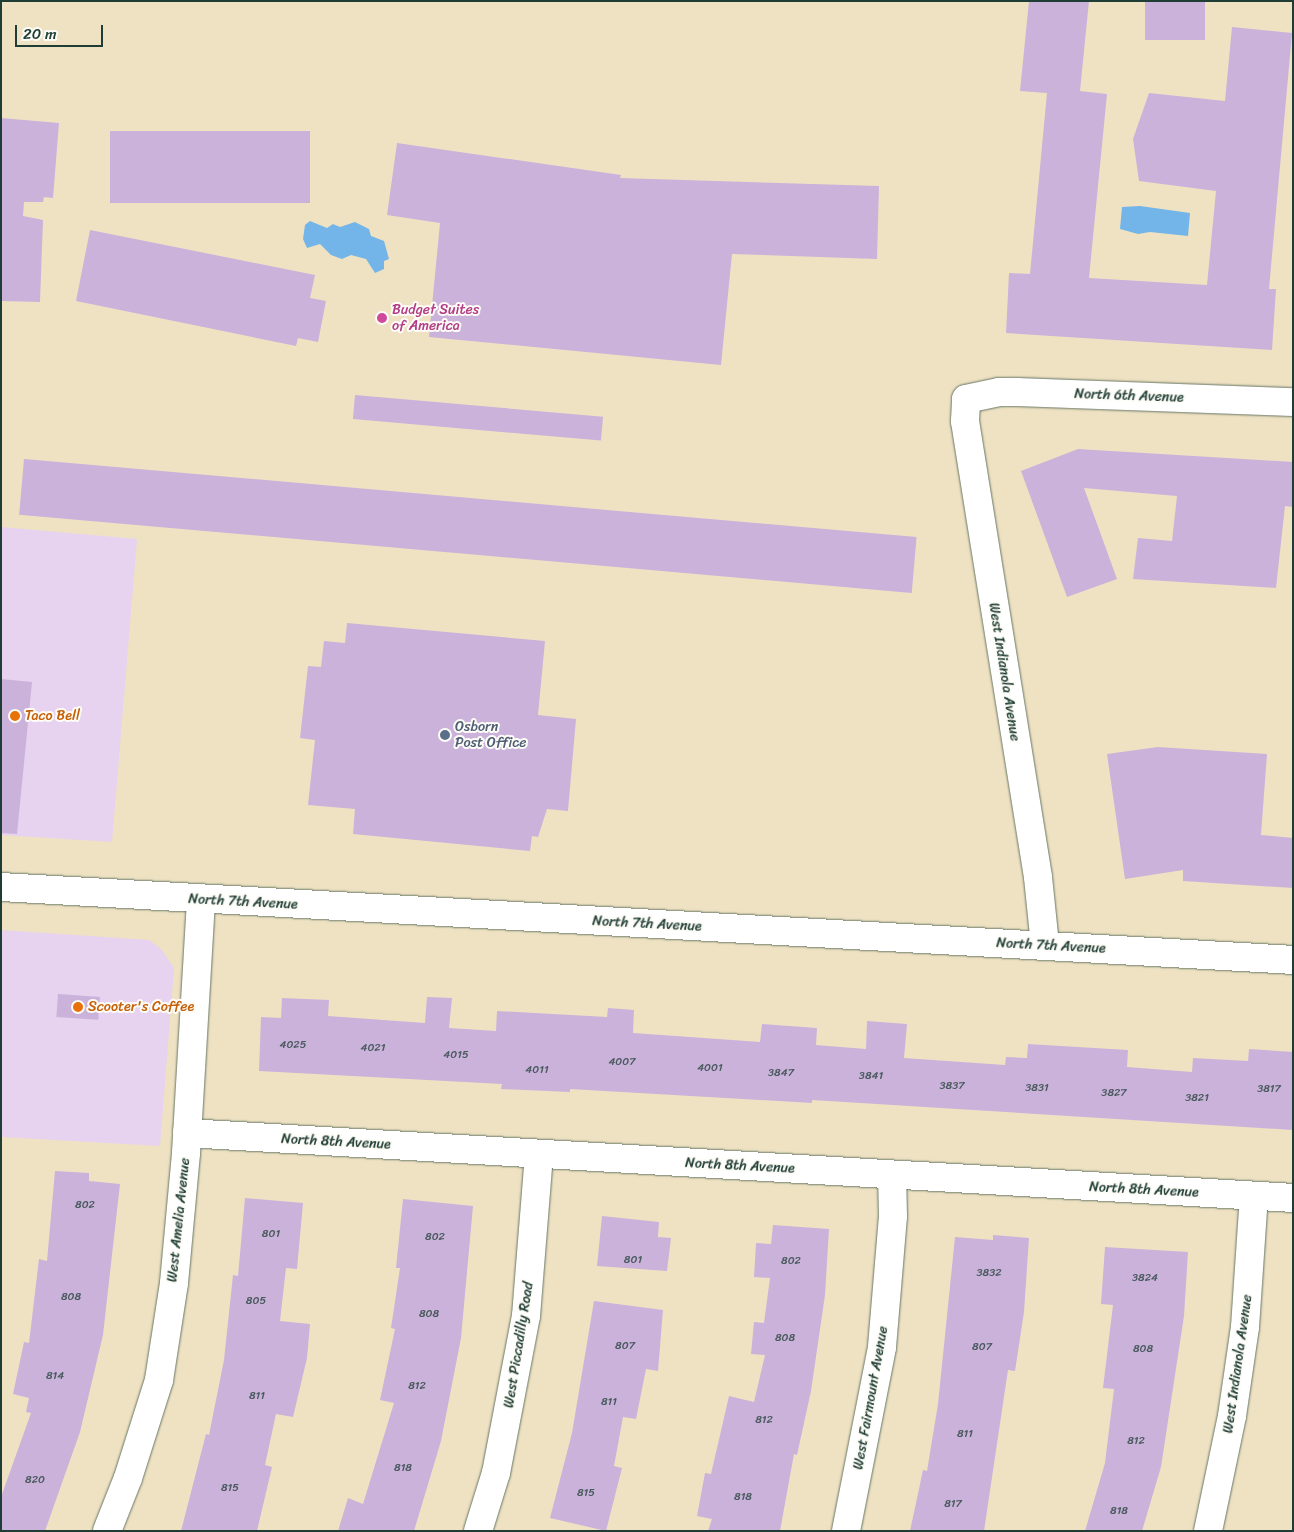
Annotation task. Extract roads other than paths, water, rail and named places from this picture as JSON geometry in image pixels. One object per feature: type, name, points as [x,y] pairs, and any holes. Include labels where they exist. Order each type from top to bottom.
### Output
[{"type":"street","name":"North 6th Avenue","points":[[966,399],[999,392],[1018,392],[1293,402]]},
{"type":"street","name":"West Indianola Avenue","points":[[966,399],[965,420],[1038,877],[1045,945]]},
{"type":"street","name":"North 7th Avenue","points":[[1,887],[201,900],[1293,960]]},
{"type":"street","name":"West Amelia Avenue","points":[[108,1531],[128,1478],[159,1380],[174,1283],[187,1133],[201,900]]},
{"type":"street","name":"North 8th Avenue","points":[[187,1133],[1293,1198]]},
{"type":"street","name":"West Piccadilly Road","points":[[478,1531],[496,1473],[526,1316],[539,1155]]},
{"type":"street","name":"West Fairmount Avenue","points":[[846,1531],[882,1347],[893,1216],[892,1175]]},
{"type":"street","name":"West Indianola Avenue","points":[[1208,1531],[1232,1416],[1245,1326],[1254,1196]]},
{"type":"water","points":[[1140,206],[1190,213],[1188,236],[1150,232],[1138,234],[1120,229],[1122,207]]},
{"type":"water","points":[[310,221],[327,228],[333,224],[340,227],[355,222],[369,229],[371,236],[384,241],[389,259],[384,261],[384,269],[375,273],[366,259],[351,255],[342,259],[331,255],[320,244],[307,248],[303,239],[305,225]]},
{"type":"place","name":"Budget Suites of America","points":[[382,318]]},
{"type":"place","name":"Taco Bell","points":[[15,716]]},
{"type":"place","name":"Osborn Post Office","points":[[445,735]]},
{"type":"place","name":"Scooter's Coffee","points":[[78,1007]]}]
